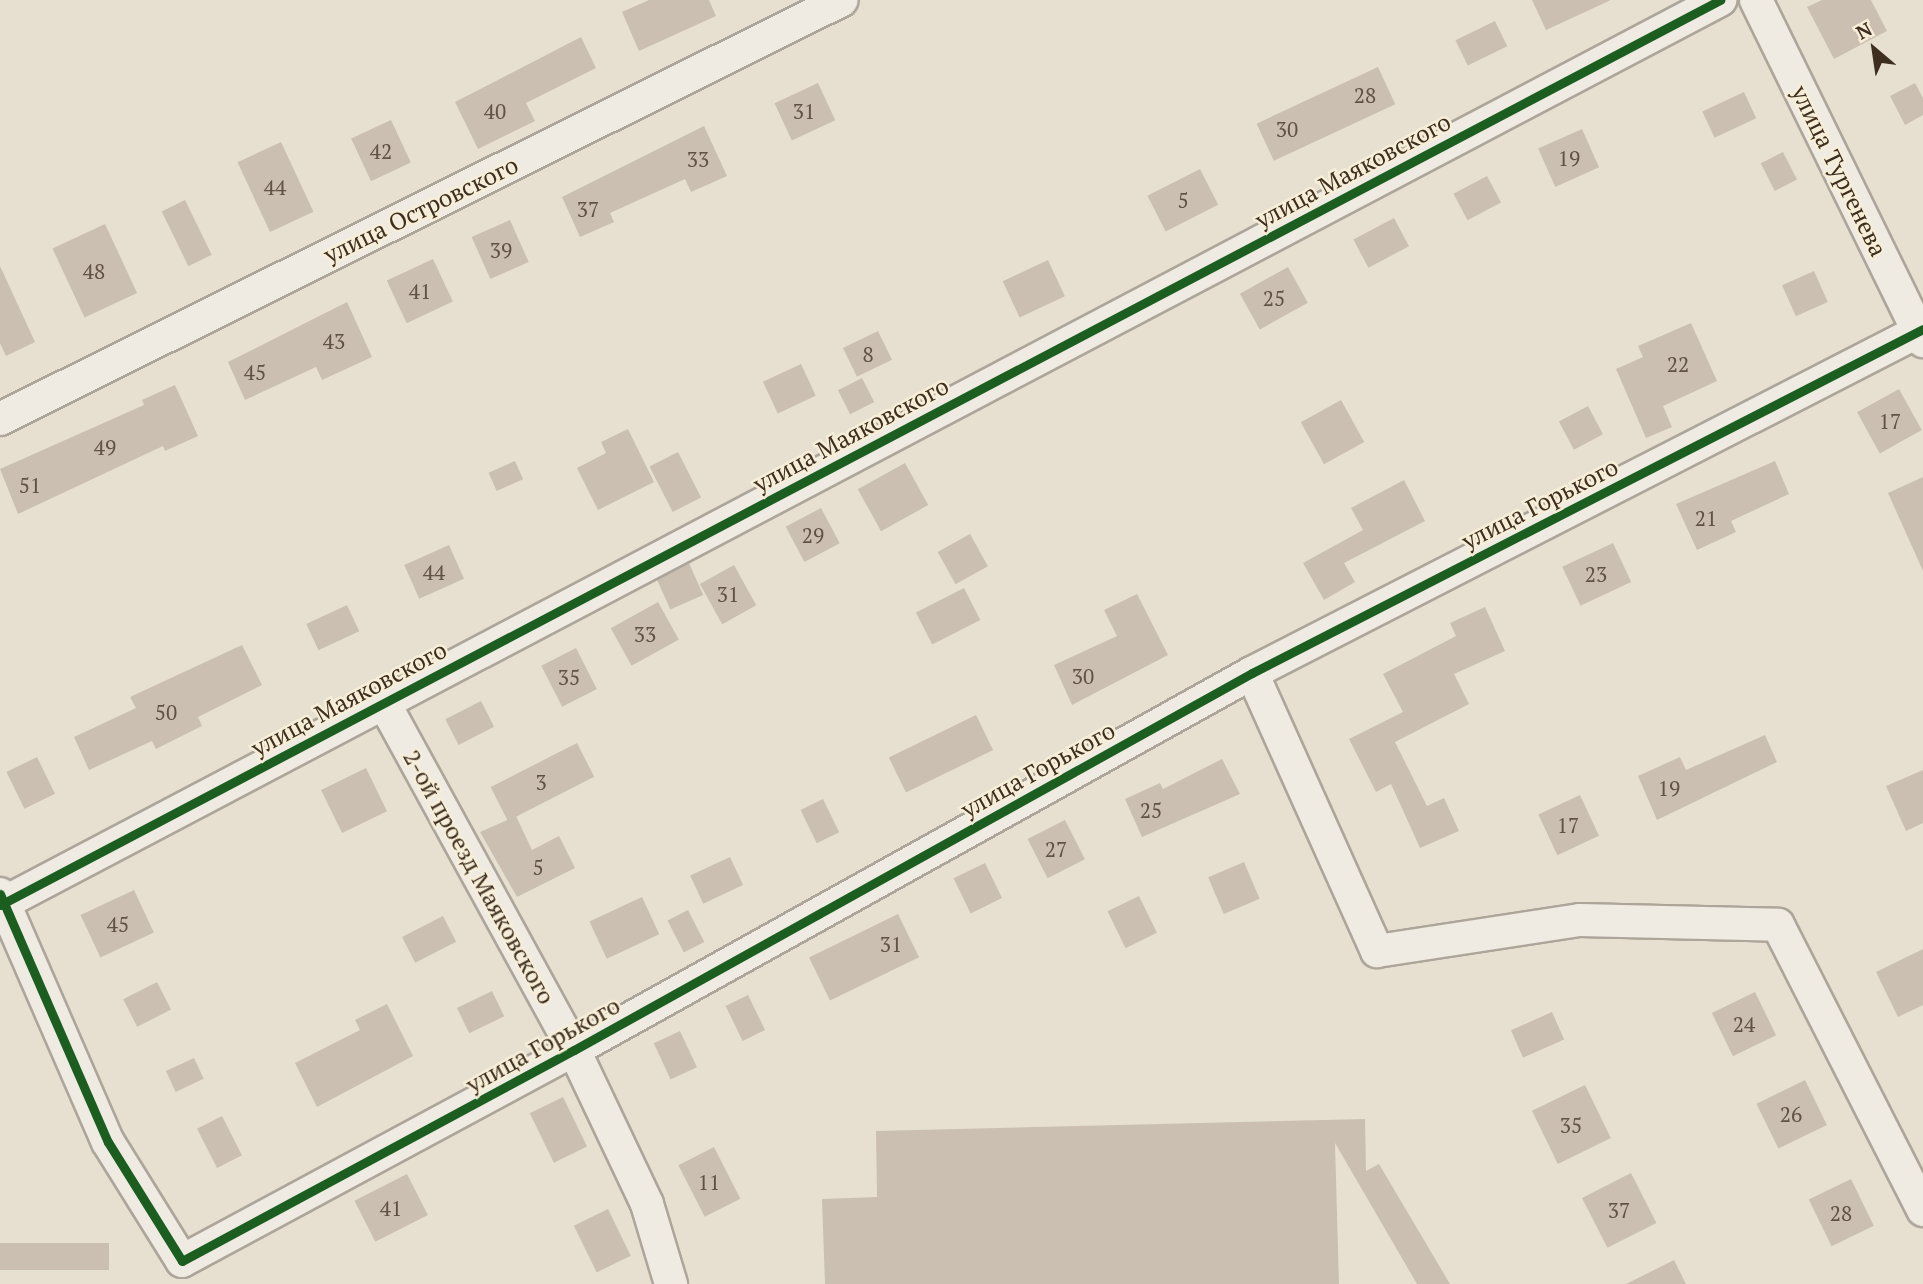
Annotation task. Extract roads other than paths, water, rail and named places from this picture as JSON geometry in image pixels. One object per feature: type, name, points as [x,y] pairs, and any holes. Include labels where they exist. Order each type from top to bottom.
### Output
[{"type":"street","name":"улица Островского","points":[[0,419],[842,0]]},
{"type":"street","name":"улица Маяковского","points":[[1,900],[384,703],[1720,0]]},
{"type":"street","name":"улица Тургенева","points":[[1756,0],[1921,334]]},
{"type":"street","name":"улица Горького","points":[[1,900],[108,1142],[181,1261],[574,1050],[1252,673],[1921,334]]},
{"type":"street","points":[[1252,673],[1377,951],[1580,920],[1778,925],[1923,1210]]},
{"type":"street","name":"2-ой проезд Маяковского","points":[[384,703],[574,1050],[648,1204],[671,1284]]}]
